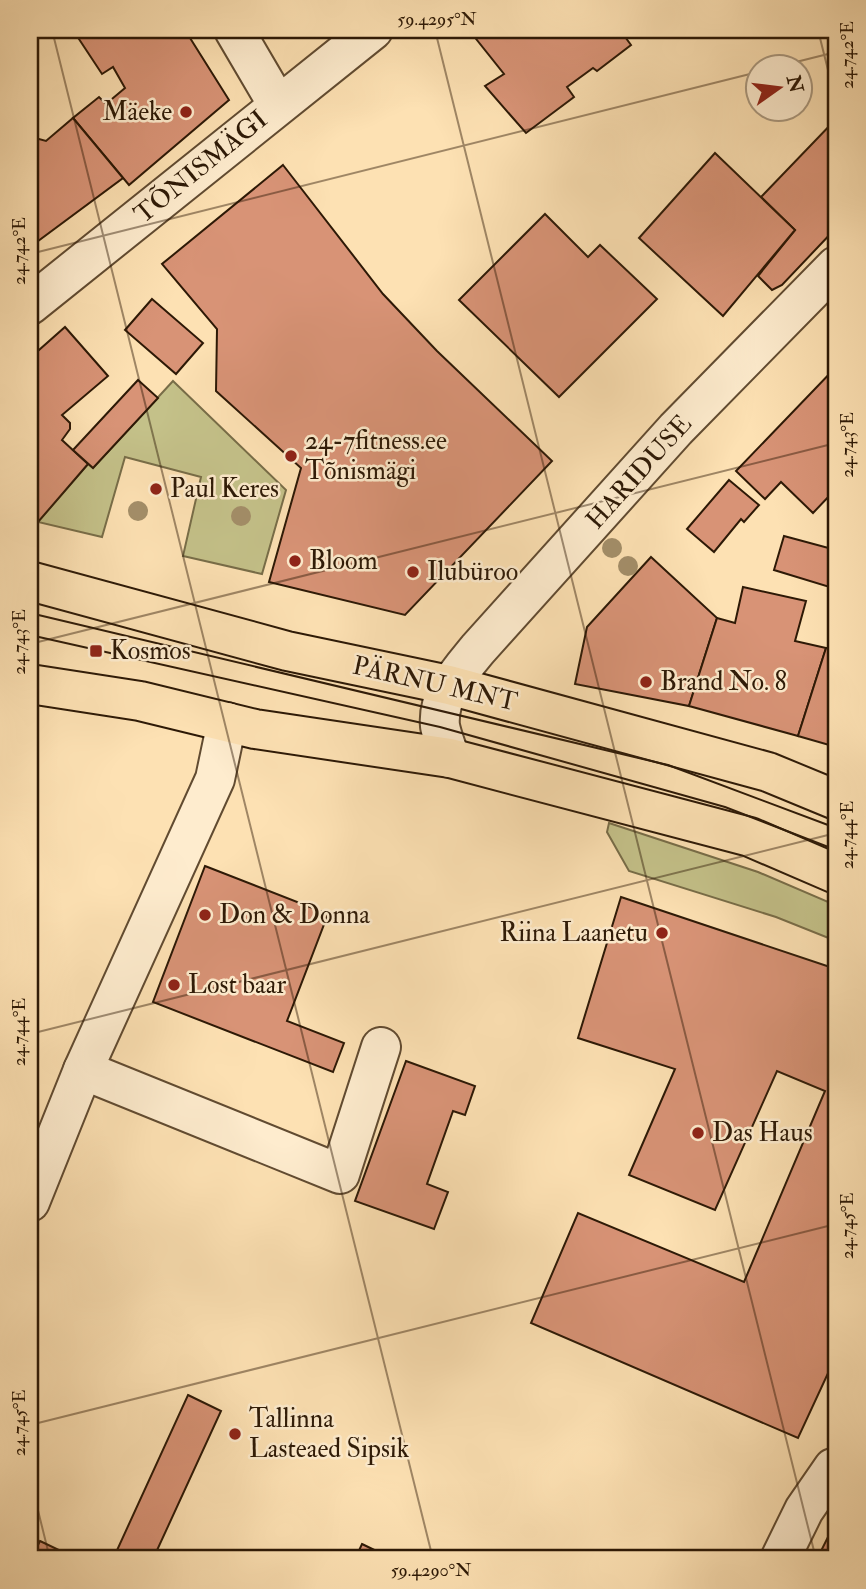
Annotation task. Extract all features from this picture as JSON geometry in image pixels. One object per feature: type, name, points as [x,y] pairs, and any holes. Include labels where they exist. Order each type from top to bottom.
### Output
[{"type":"main road","name":"PÄRNU MNT","points":[[30,581],[287,651],[449,685],[768,772],[836,800]]},
{"type":"main road","points":[[30,684],[140,701],[255,729],[450,758],[750,837],[836,874]]},
{"type":"street","points":[[234,30],[278,105]]},
{"type":"street","name":"TÕNISMÄGI","points":[[30,305],[373,30]]},
{"type":"street","name":"HARIDUSE","points":[[449,685],[478,649],[676,429],[836,266]]},
{"type":"street","points":[[449,685],[440,712],[440,727],[450,758]]},
{"type":"street","points":[[30,1202],[83,1070],[215,779],[227,722]]},
{"type":"street","points":[[83,1070],[340,1174],[382,1047]]},
{"type":"street","points":[[780,1559],[804,1510],[836,1467]]},
{"type":"shaded area","points":[[173,381],[286,490],[262,574],[183,556],[201,477],[125,457],[102,537],[38,522],[88,464],[93,468]]},
{"type":"shaded area","points":[[609,823],[758,872],[833,904],[836,907],[836,941],[776,917],[629,871],[607,832]]},
{"type":"building","points":[[73,30],[185,30],[229,100],[129,185],[73,118],[99,97],[106,104],[125,88],[113,67],[102,74]]},
{"type":"building","points":[[469,30],[620,30],[631,45],[597,71],[593,68],[567,87],[574,97],[526,133],[485,86],[504,74]]},
{"type":"building","points":[[73,118],[123,178],[30,247],[30,141],[46,141]]},
{"type":"building","points":[[836,119],[836,228],[782,285],[772,290],[758,276],[795,230],[761,197]]},
{"type":"building","points":[[715,153],[795,230],[723,316],[639,238]]},
{"type":"building","points":[[283,165],[383,294],[437,351],[552,461],[405,615],[269,582],[301,468],[216,391],[217,329],[162,264]]},
{"type":"building","points":[[545,214],[588,257],[600,245],[657,299],[559,397],[459,300]]},
{"type":"building","points":[[152,299],[203,343],[176,374],[125,330]]},
{"type":"building","points":[[65,327],[108,376],[62,415],[70,423],[70,429],[62,440],[88,464],[38,522],[30,516],[30,358]]},
{"type":"building","points":[[836,367],[836,497],[832,493],[813,513],[781,482],[765,499],[736,471]]},
{"type":"building","points":[[138,380],[158,398],[93,468],[73,450]]},
{"type":"building","points":[[729,480],[759,505],[744,522],[741,519],[714,552],[687,529]]},
{"type":"building","points":[[784,536],[836,550],[836,589],[774,570]]},
{"type":"building","points":[[651,557],[717,618],[689,706],[575,684],[587,627]]},
{"type":"building","points":[[743,587],[806,601],[795,641],[826,648],[798,736],[689,706],[717,618],[735,623]]},
{"type":"building","points":[[826,648],[836,649],[836,747],[798,736]]},
{"type":"building","points":[[205,866],[328,914],[287,1021],[344,1043],[333,1072],[153,1002]]},
{"type":"building","name":"Das Haus","points":[[621,897],[836,969],[836,1356],[798,1438],[531,1323],[578,1213],[744,1282],[825,1091],[777,1071],[715,1210],[629,1175],[675,1069],[578,1038]]},
{"type":"building","points":[[406,1061],[475,1086],[465,1115],[453,1111],[427,1184],[448,1192],[434,1229],[355,1201]]},
{"type":"building","points":[[188,1395],[221,1411],[153,1559],[113,1559]]},
{"type":"building","points":[[836,1521],[836,1559],[817,1559]]},
{"type":"building","points":[[40,1541],[61,1551],[58,1559],[31,1559]]},
{"type":"building","points":[[362,1544],[393,1559],[355,1559]]},
{"type":"tram line","points":[[30,613],[668,765],[836,828]]},
{"type":"tram line","points":[[30,635],[440,727],[725,807],[836,850]]},
{"type":"place","name":"Mäeke","points":[[186,112]]},
{"type":"place","name":"24-7fitness.ee Tõnismägi","points":[[291,456]]},
{"type":"place","name":"Paul Keres","points":[[156,489]]},
{"type":"place","name":"Bloom","points":[[295,561]]},
{"type":"place","name":"Ilubüroo","points":[[413,572]]},
{"type":"place","name":"Kosmos","points":[[96,651]]},
{"type":"place","name":"Brand No. 8","points":[[646,682]]},
{"type":"place","name":"Don & Donna","points":[[205,915]]},
{"type":"place","name":"Riina Laanetu","points":[[662,933]]},
{"type":"place","name":"Lost baar","points":[[174,985]]},
{"type":"place","name":"Das Haus","points":[[698,1133]]},
{"type":"place","name":"Tallinna Lasteaed Sipsik","points":[[235,1434]]}]
